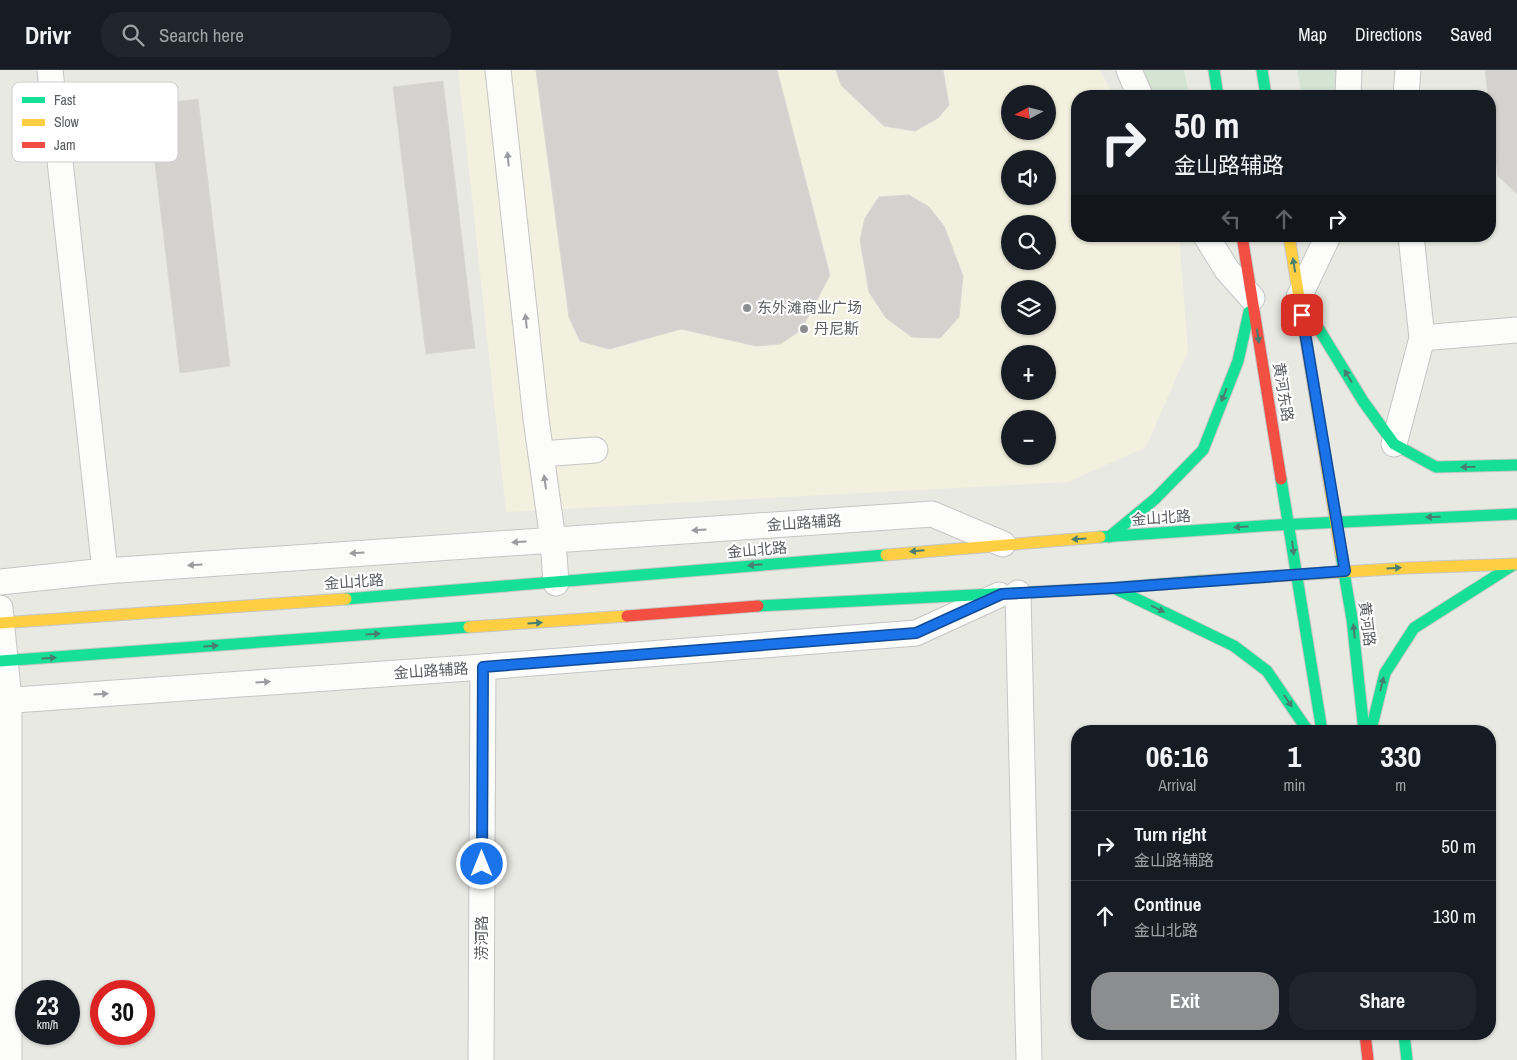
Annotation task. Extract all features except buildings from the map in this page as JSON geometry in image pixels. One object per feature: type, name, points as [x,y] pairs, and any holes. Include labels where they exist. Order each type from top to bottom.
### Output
[{"type":"main road","points":[[1214,70],[1217,90]]},
{"type":"main road","points":[[1262,70],[1265,90]]},
{"type":"main road","name":"黄河东路","points":[[1243,242],[1290,523]]},
{"type":"main road","name":"黄河东路","points":[[1290,242],[1335,521]]},
{"type":"main road","points":[[1299,297],[1363,401],[1394,444],[1436,468],[1517,465]]},
{"type":"main road","points":[[1109,537],[1155,499],[1203,450],[1238,361],[1252,298]]},
{"type":"main road","name":"金山北路","points":[[0,618],[556,583],[1004,544],[1290,523],[1517,514]]},
{"type":"main road","name":"黄河路","points":[[1335,521],[1352,618],[1363,725]]},
{"type":"main road","points":[[1290,523],[1296,574],[1321,725]]},
{"type":"main road","points":[[3,661],[816,602],[1114,588],[1345,571],[1516,564]]},
{"type":"main road","points":[[1372,725],[1385,673],[1414,628],[1516,564]]},
{"type":"main road","points":[[1114,588],[1241,651],[1268,671],[1304,725]]},
{"type":"main road","points":[[1366,1040],[1368,1060]]},
{"type":"main road","points":[[1405,1040],[1407,1060]]},
{"type":"street","points":[[498,70],[556,583]]},
{"type":"street","points":[[1129,70],[1137,90]]},
{"type":"street","points":[[1348,90],[1349,70]]},
{"type":"street","points":[[1406,90],[1408,70]]},
{"type":"street","points":[[60,162],[105,571]]},
{"type":"street","points":[[1210,242],[1227,270],[1252,298]]},
{"type":"street","points":[[1299,297],[1325,242]]},
{"type":"street","points":[[1394,444],[1422,338],[1412,242]]},
{"type":"street","points":[[1422,338],[1517,330]]},
{"type":"street","points":[[541,454],[595,450]]},
{"type":"street","name":"金山路辅路","points":[[0,582],[105,571],[932,514],[1004,544]]},
{"type":"street","points":[[1010,593],[1029,1060]]},
{"type":"street","name":"金山路辅路","points":[[4,701],[483,667],[916,633],[1010,593]]},
{"type":"street","points":[[0,618],[4,701],[9,1060]]},
{"type":"street","name":"涝河路","points":[[481,1060],[483,667]]},
{"type":"shaded area","name":"东外滩商业广场","points":[[458,70],[1100,70],[1111,90],[1071,90],[1071,242],[1179,242],[1188,351],[1146,447],[1068,482],[506,512]]},
{"type":"green space","points":[[1142,70],[1184,70],[1188,90],[1151,90]]},
{"type":"green space","points":[[1297,70],[1336,70],[1334,90],[1301,90]]},
{"type":"traffic: fast","points":[[1214,70],[1217,90]]},
{"type":"traffic: fast","points":[[1262,70],[1265,90]]},
{"type":"traffic: fast","points":[[1306,308],[1363,401],[1394,444],[1436,467],[1517,465]]},
{"type":"traffic: fast","points":[[1109,537],[1155,499],[1203,450],[1238,361],[1249,312]]},
{"type":"traffic: fast","points":[[1281,479],[1321,725]]},
{"type":"traffic: fast","points":[[1100,537],[1277,525],[1517,514]]},
{"type":"traffic: fast","points":[[346,599],[886,555]]},
{"type":"traffic: fast","points":[[1341,555],[1352,619],[1363,725]]},
{"type":"traffic: fast","points":[[1372,725],[1385,673],[1414,628],[1513,565]]},
{"type":"traffic: fast","points":[[758,606],[1114,588],[1200,581]]},
{"type":"traffic: fast","points":[[1116,589],[1234,646],[1267,671],[1304,725]]},
{"type":"traffic: fast","points":[[0,661],[469,627]]},
{"type":"traffic: fast","points":[[1405,1040],[1407,1060]]},
{"type":"traffic: slow","points":[[1290,242],[1341,555]]},
{"type":"traffic: slow","points":[[886,555],[1100,537]]},
{"type":"traffic: slow","points":[[1200,581],[1407,568],[1517,564]]},
{"type":"traffic: slow","points":[[0,623],[346,599]]},
{"type":"traffic: slow","points":[[469,627],[627,616]]},
{"type":"traffic: jam","points":[[1243,242],[1281,479]]},
{"type":"traffic: jam","points":[[627,616],[758,606]]},
{"type":"traffic: jam","points":[[1366,1040],[1368,1060]]},
{"type":"place","name":"东外滩商业广场","points":[[747,308]]},
{"type":"place","name":"丹尼斯","points":[[804,329]]},
{"type":"route","points":[[482,864],[483,667],[916,633],[1002,594],[1114,588],[1345,571],[1335,521],[1302,315]]}]
